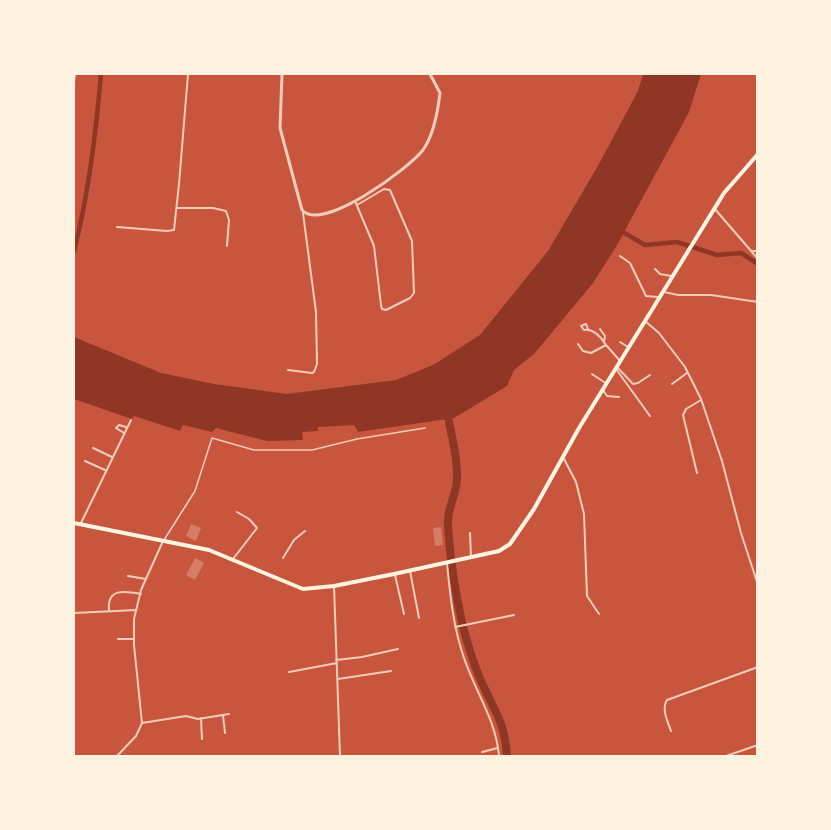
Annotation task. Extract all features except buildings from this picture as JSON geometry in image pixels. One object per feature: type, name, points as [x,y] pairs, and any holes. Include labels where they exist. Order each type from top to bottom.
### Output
[{"type":"main road","points":[[74,523],[209,550],[298,588],[334,586],[499,551],[510,544],[534,509],[606,384],[661,298],[714,208],[731,183],[758,154]]},
{"type":"street","points":[[74,82],[75,74]]},
{"type":"street","points":[[117,227],[172,231],[175,226],[188,74]]},
{"type":"street","points":[[282,74],[280,128],[303,213],[316,312],[317,364],[314,372],[288,370]]},
{"type":"street","points":[[303,213],[324,214],[355,201],[390,180],[424,149],[440,98],[440,93],[430,74]]},
{"type":"street","points":[[355,201],[374,246],[381,305],[382,309],[386,310],[413,296],[412,241],[390,190],[384,189],[357,205]]},
{"type":"street","points":[[177,208],[213,208],[226,211],[229,220],[227,246]]},
{"type":"street","points":[[714,208],[758,259]]},
{"type":"street","points":[[751,251],[758,251]]},
{"type":"street","points":[[620,256],[630,263],[646,296],[661,298]]},
{"type":"street","points":[[655,269],[660,274],[674,276]]},
{"type":"street","points":[[664,292],[711,295],[758,302]]},
{"type":"street","points":[[645,321],[659,333],[688,372],[702,399],[758,585]]},
{"type":"street","points":[[588,329],[595,332],[621,362]]},
{"type":"street","points":[[600,329],[605,336],[605,344]]},
{"type":"street","points":[[620,342],[629,347]]},
{"type":"street","points":[[578,344],[583,351],[591,353],[605,344]]},
{"type":"street","points":[[616,368],[633,384],[650,375]]},
{"type":"street","points":[[616,368],[650,416]]},
{"type":"street","points":[[672,384],[688,372]]},
{"type":"street","points":[[592,374],[606,384]]},
{"type":"street","points":[[603,390],[607,396],[619,397]]},
{"type":"street","points":[[697,473],[683,415],[686,409],[702,399]]},
{"type":"street","points":[[80,524],[131,420]]},
{"type":"street","points":[[124,433],[117,429],[117,426],[127,428]]},
{"type":"street","points":[[117,756],[136,736],[142,723],[134,639],[136,610],[163,541],[195,491],[212,438],[254,450],[312,450],[357,439],[425,428]]},
{"type":"street","points":[[93,448],[112,457]]},
{"type":"street","points":[[563,457],[576,482],[584,514],[586,596],[599,614]]},
{"type":"street","points":[[86,461],[105,471]]},
{"type":"street","points":[[233,559],[257,528],[249,519],[237,512]]},
{"type":"street","points":[[283,558],[294,540],[305,531]]},
{"type":"street","points":[[470,533],[471,558]]},
{"type":"street","points":[[451,562],[455,627],[462,654],[493,723],[499,756]]},
{"type":"street","points":[[410,571],[419,618]]},
{"type":"street","points":[[394,574],[404,614]]},
{"type":"street","points":[[128,576],[147,579]]},
{"type":"street","points":[[334,586],[340,756]]},
{"type":"street","points":[[109,611],[110,599],[114,594],[127,592],[141,594]]},
{"type":"street","points":[[74,613],[136,610]]},
{"type":"street","points":[[455,627],[514,615]]},
{"type":"street","points":[[118,639],[134,639]]},
{"type":"street","points":[[289,672],[398,649]]},
{"type":"street","points":[[671,731],[664,710],[667,700],[758,667]]},
{"type":"street","points":[[337,680],[391,671]]},
{"type":"street","points":[[142,723],[186,716],[201,718],[229,714]]},
{"type":"street","points":[[223,715],[225,733]]},
{"type":"street","points":[[201,718],[202,740]]},
{"type":"street","points":[[726,756],[758,744]]},
{"type":"street","points":[[482,752],[498,748]]},
{"type":"shaded area","points":[[643,74],[701,74],[689,112],[617,245],[593,283],[534,354],[514,370],[507,386],[454,418],[358,432],[354,425],[318,427],[318,431],[302,432],[303,440],[267,441],[216,428],[212,432],[183,425],[180,431],[134,416],[132,419],[74,399],[74,337],[161,373],[214,384],[287,394],[396,380],[433,365],[480,335],[548,251],[599,164],[638,91]]},
{"type":"waterway","points":[[74,251],[91,163],[101,74]]},
{"type":"waterway","points":[[621,231],[645,245],[677,242],[717,255],[741,253],[758,264]]},
{"type":"waterway","points":[[447,410],[457,469],[457,484],[448,520],[456,590],[469,648],[502,726],[507,756]]}]
